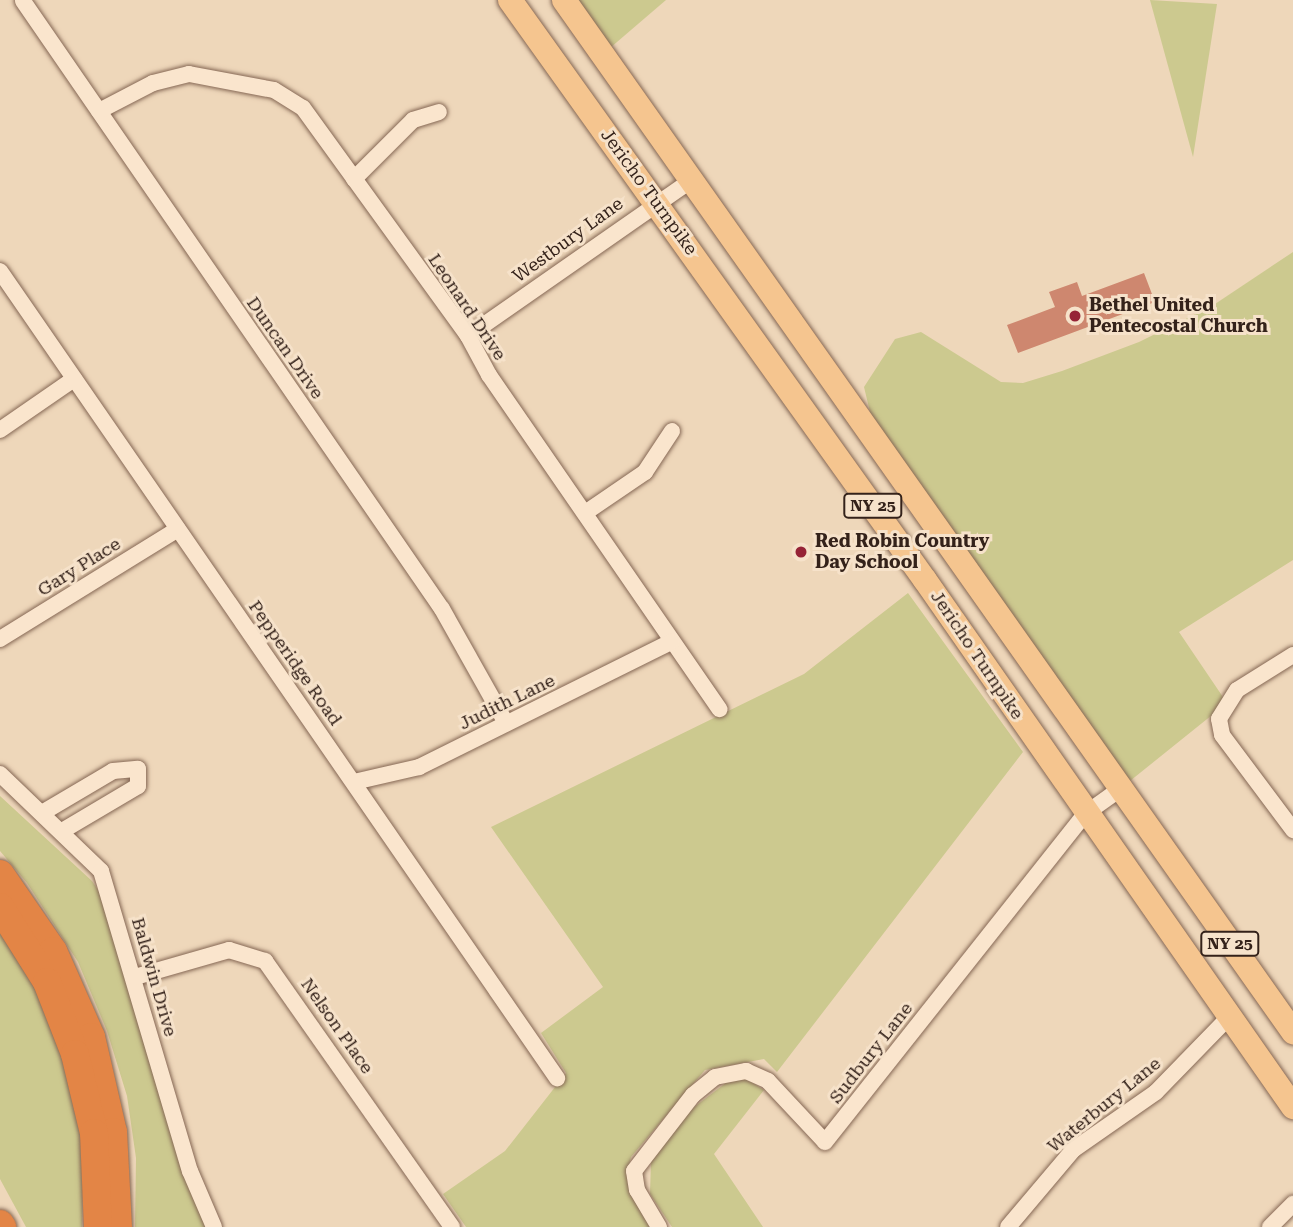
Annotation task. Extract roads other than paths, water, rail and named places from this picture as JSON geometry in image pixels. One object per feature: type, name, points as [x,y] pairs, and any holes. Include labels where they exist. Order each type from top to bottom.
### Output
[{"type":"highway","points":[[0,874],[53,951],[91,1037],[113,1132],[118,1227]]},
{"type":"highway","points":[[0,907],[47,982],[77,1058],[94,1133],[98,1227]]},
{"type":"main road","name":"Jericho Turnpike","points":[[510,0],[656,201],[1293,1108]]},
{"type":"main road","name":"NY 25","points":[[564,0],[1293,1032]]},
{"type":"street","name":"Duncan Drive","points":[[23,1],[442,609],[506,723]]},
{"type":"street","name":"Leonard Drive","points":[[99,111],[153,82],[189,75],[274,90],[303,108],[468,336],[671,642],[719,709]]},
{"type":"street","points":[[354,179],[413,120],[439,113]]},
{"type":"street","name":"Westbury Lane","points":[[468,336],[656,201],[693,179]]},
{"type":"street","name":"Pepperidge Road","points":[[0,271],[557,1078]]},
{"type":"street","points":[[0,430],[74,379]]},
{"type":"street","points":[[586,513],[645,472],[671,431]]},
{"type":"street","name":"Gary Place","points":[[0,639],[178,529]]},
{"type":"street","name":"Judith Lane","points":[[354,782],[419,767],[671,642]]},
{"type":"street","points":[[1293,655],[1237,690],[1219,719],[1222,735],[1293,830]]},
{"type":"street","points":[[42,813],[122,767],[138,769],[138,786],[62,831]]},
{"type":"street","name":"Baldwin Drive","points":[[0,774],[101,871],[135,977],[190,1171],[214,1227]]},
{"type":"street","name":"Sudbury Lane","points":[[659,1227],[637,1190],[634,1171],[645,1150],[693,1095],[729,1072],[746,1070],[768,1081],[825,1142],[1086,814],[1120,789]]},
{"type":"street","name":"Nelson Place","points":[[135,977],[229,950],[265,961],[452,1227]]},
{"type":"street","name":"Waterbury Lane","points":[[1008,1227],[1073,1150],[1156,1092],[1229,1017]]},
{"type":"street","points":[[1270,1227],[1293,1204]]},
{"type":"place","name":"Bethel United Pentecostal Church","points":[[1075,316]]},
{"type":"place","name":"Red Robin Country Day School","points":[[801,552]]}]
